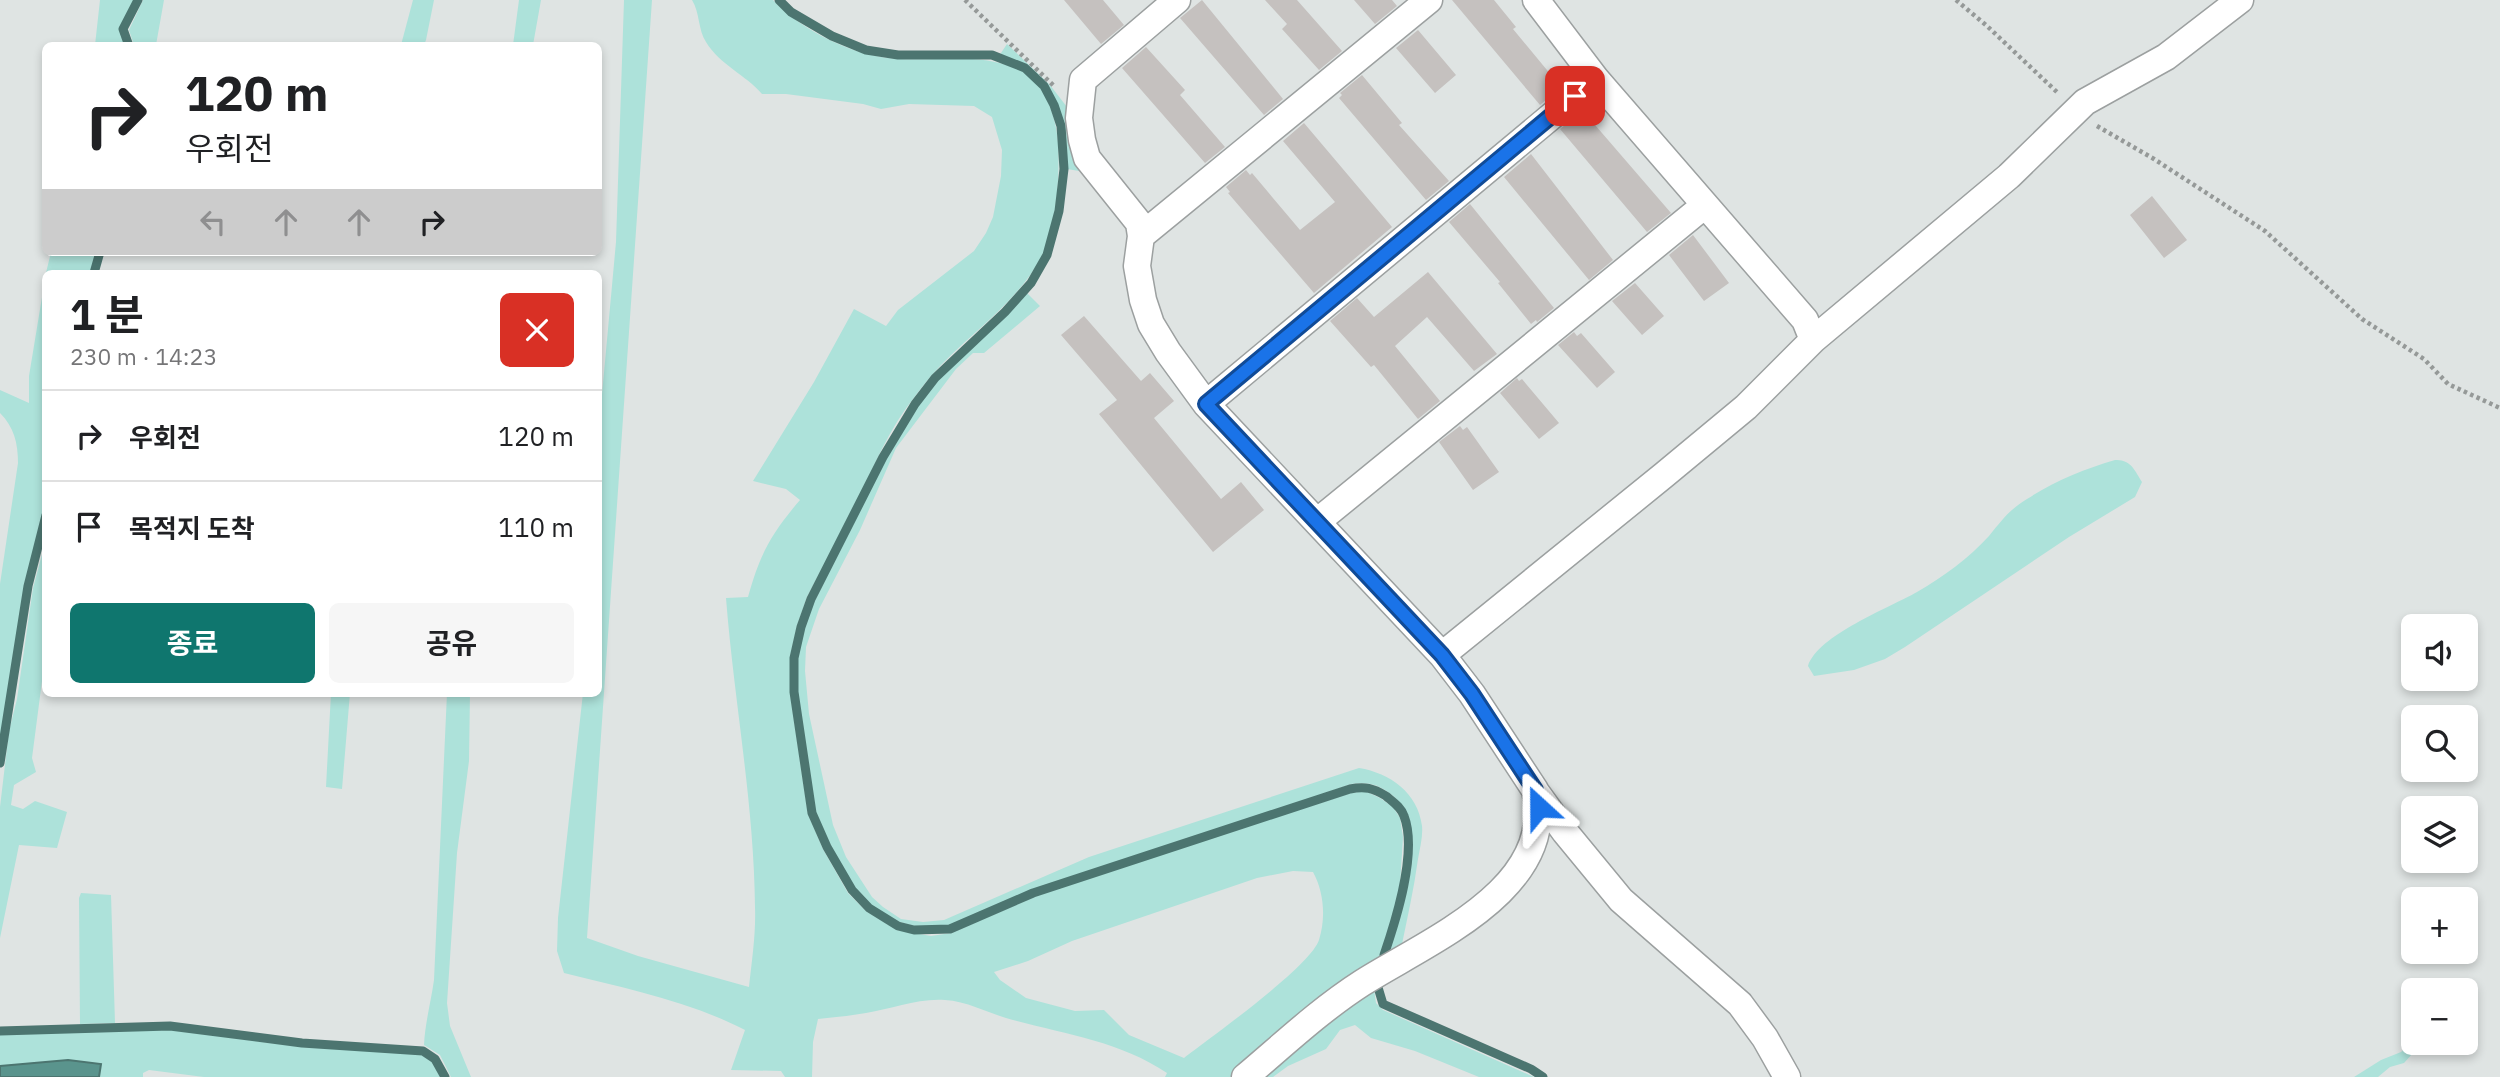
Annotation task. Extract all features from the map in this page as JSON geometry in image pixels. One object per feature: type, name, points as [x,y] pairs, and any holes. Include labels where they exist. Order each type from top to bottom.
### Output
[{"type":"street","points":[[1177,0],[1083,80],[1079,118],[1087,158],[1139,223],[1141,236],[1137,266],[1143,300],[1151,324],[1206,404],[1442,655],[1472,694],[1565,832],[1621,900],[1740,1004],[1765,1038],[1787,1077]]},
{"type":"street","points":[[1141,236],[1429,0]]},
{"type":"street","points":[[1536,0],[1596,79],[1805,320],[1813,340]]},
{"type":"street","points":[[1442,655],[1746,407],[1813,340],[2009,176],[2085,103],[2166,57],[2240,0]]},
{"type":"street","points":[[1206,404],[1596,79]]},
{"type":"street","points":[[1318,521],[1705,205]]},
{"type":"street","points":[[1245,1077],[1360,984],[1463,921],[1497,896],[1514,878],[1532,844],[1539,807],[1535,790]]},
{"type":"path","points":[[965,0],[1052,83],[1079,118]]},
{"type":"path","points":[[1956,0],[2076,111],[2265,231],[2362,319],[2424,359],[2448,384],[2500,408]]},
{"type":"shaded area","points":[[100,0],[135,0],[119,29],[125,42],[95,42]]},
{"type":"shaded area","points":[[143,0],[164,0],[157,42],[133,42],[129,30]]},
{"type":"shaded area","points":[[413,0],[434,0],[425,42],[402,42]]},
{"type":"shaded area","points":[[519,0],[541,0],[534,42],[513,42]]},
{"type":"shaded area","points":[[624,0],[652,0],[587,938],[638,956],[749,987],[755,927],[754,868],[726,598],[748,597],[768,545],[781,523],[800,500],[786,489],[753,481],[814,382],[854,309],[886,326],[898,310],[974,251],[993,217],[1001,176],[1002,150],[992,117],[974,106],[909,104],[881,109],[863,104],[786,94],[762,94],[712,50],[703,37],[692,0],[773,0],[815,32],[848,48],[900,59],[961,58],[990,61],[1005,64],[1029,75],[1048,101],[1058,142],[1056,200],[1047,244],[1019,290],[945,361],[902,414],[807,597],[790,657],[790,693],[808,814],[823,849],[848,893],[866,911],[897,930],[931,936],[951,933],[1034,897],[1089,877],[1351,793],[1365,791],[1393,807],[1400,818],[1403,837],[1400,885],[1394,915],[1379,961],[1353,978],[1230,1077],[1165,1077],[1167,1073],[1148,1062],[1109,1045],[1006,1018],[961,1002],[945,1000],[915,1002],[860,1014],[818,1019],[813,1042],[812,1077],[785,1077],[781,1071],[731,1070],[745,1030],[679,1003],[564,973],[557,951],[558,918],[583,697],[602,697],[602,394],[616,242]],"holes":[[[1293,871],[1313,872],[1320,888],[1323,914],[1321,932],[1312,952],[1279,984],[1184,1058],[1129,1035],[1104,1010],[1075,1011],[1026,998],[1000,980],[994,972],[1028,961],[1072,941],[1257,878]]]},
{"type":"shaded area","points":[[1007,44],[1050,85],[1077,120],[1091,173],[1067,169],[1063,129],[1056,105],[1033,74],[1017,62],[999,56]]},
{"type":"shaded area","points":[[50,256],[96,256],[92,270],[47,270]]},
{"type":"shaded area","points":[[1026,292],[1040,306],[984,353],[973,353],[956,369],[896,448],[860,530],[819,609],[806,647],[809,714],[833,825],[846,857],[872,897],[901,919],[923,922],[944,920],[1089,857],[1359,768],[1381,775],[1401,786],[1415,804],[1422,826],[1401,949],[1388,955],[1410,872],[1410,828],[1404,810],[1392,795],[1382,788],[1368,784],[1351,784],[1184,842],[1052,883],[948,927],[920,928],[890,919],[872,908],[848,881],[815,813],[796,692],[797,658],[804,623],[899,430],[936,380]]},
{"type":"shaded area","points":[[42,297],[42,517],[25,586],[9,698],[0,738],[0,584],[18,463],[14,436],[0,413],[0,390],[29,403],[29,376]]},
{"type":"shaded area","points":[[2115,460],[2129,464],[2142,482],[2135,497],[2069,537],[1885,659],[1854,670],[1814,676],[1808,666],[1825,644],[1856,623],[1917,592],[1946,573],[1973,552],[2021,503],[2070,476]]},
{"type":"shaded area","points":[[42,554],[42,681],[32,758],[36,772],[14,785],[11,805],[23,809],[35,801],[67,812],[57,848],[19,845],[0,938],[0,807],[9,731],[17,699],[33,588]]},
{"type":"shaded area","points":[[331,697],[350,697],[342,789],[326,787]]},
{"type":"shaded area","points":[[447,697],[470,697],[469,761],[457,853],[447,1003],[450,1026],[471,1077],[451,1077],[440,1055],[424,1045],[434,980]]},
{"type":"shaded area","points":[[81,893],[111,895],[115,1023],[80,1024]]},
{"type":"shaded area","points":[[1373,983],[1376,1003],[1383,1010],[1534,1077],[1479,1077],[1415,1051],[1371,1038],[1355,1025],[1340,1030],[1326,1049],[1288,1066],[1273,1077],[1254,1077]]},
{"type":"shaded area","points":[[171,1030],[302,1047],[421,1054],[433,1061],[441,1077],[204,1077],[149,1070],[143,1073],[143,1077],[99,1077],[101,1064],[68,1060],[0,1066],[0,1034]]},
{"type":"shaded area","points":[[2401,1052],[2401,1055],[2411,1055],[2404,1063],[2390,1067],[2378,1077],[2354,1077],[2381,1060]]},
{"type":"shaded area","points":[[68,1060],[101,1064],[99,1077],[0,1077],[0,1066]]},
{"type":"building","points":[[1064,0],[1103,0],[1124,25],[1101,44]]},
{"type":"building","points":[[1202,0],[1283,99],[1264,115],[1180,18]]},
{"type":"building","points":[[1265,0],[1297,0],[1342,51],[1319,70],[1282,29],[1287,24]]},
{"type":"building","points":[[1354,0],[1392,0],[1397,6],[1375,24]]},
{"type":"building","points":[[1452,0],[1494,0],[1516,27],[1513,29],[1561,87],[1540,105]]},
{"type":"building","points":[[1418,30],[1456,75],[1435,93],[1396,48]]},
{"type":"building","points":[[1146,47],[1185,90],[1180,95],[1225,147],[1205,163],[1122,68]]},
{"type":"building","points":[[1362,75],[1402,123],[1399,125],[1449,181],[1426,200],[1339,98],[1342,95],[1340,93]]},
{"type":"building","points":[[1583,111],[1671,213],[1647,232],[1560,129]]},
{"type":"building","points":[[1304,123],[1392,227],[1314,293],[1228,193],[1230,192],[1226,187],[1246,170],[1250,175],[1252,173],[1300,230],[1335,202],[1283,141]]},
{"type":"building","points":[[1531,154],[1613,260],[1589,280],[1504,177]]},
{"type":"building","points":[[2152,196],[2187,240],[2164,258],[2130,215]]},
{"type":"building","points":[[1470,204],[1554,308],[1537,322],[1536,320],[1531,324],[1498,283],[1500,282],[1449,222]]},
{"type":"building","points":[[1693,235],[1729,283],[1704,301],[1669,255]]},
{"type":"building","points":[[1428,272],[1497,354],[1474,371],[1427,317],[1395,346],[1440,401],[1418,419],[1374,365],[1371,367],[1330,321],[1357,298],[1374,317]]},
{"type":"building","points":[[1635,283],[1664,316],[1642,335],[1612,301]]},
{"type":"building","points":[[1084,316],[1141,381],[1150,373],[1174,401],[1154,418],[1221,499],[1241,482],[1264,510],[1213,552],[1099,414],[1117,400],[1061,335]]},
{"type":"building","points":[[1574,332],[1577,336],[1581,333],[1615,372],[1597,388],[1558,345]]},
{"type":"building","points":[[1517,378],[1519,381],[1522,379],[1559,423],[1539,439],[1500,393]]},
{"type":"building","points":[[1460,426],[1463,430],[1467,427],[1499,472],[1473,490],[1439,442]]},
{"type":"waterway","points":[[128,42],[123,29],[138,0]]},
{"type":"waterway","points":[[779,0],[791,12],[832,36],[866,50],[898,55],[992,55],[1025,68],[1044,86],[1061,126],[1064,169],[1059,211],[1047,255],[1031,283],[1005,312],[935,378],[915,404],[883,457],[811,599],[801,627],[794,658],[794,692],[812,813],[827,847],[852,890],[869,908],[898,926],[914,930],[950,929],[1033,893],[1350,789],[1365,788],[1381,793],[1397,805],[1403,813],[1408,831],[1404,886],[1384,955]]},
{"type":"waterway","points":[[95,270],[99,256]]},
{"type":"waterway","points":[[0,763],[28,586],[42,531]]},
{"type":"waterway","points":[[1377,984],[1383,1004],[1531,1069],[1543,1077]]},
{"type":"waterway","points":[[0,1031],[170,1026],[302,1043],[423,1051],[435,1059],[445,1077]]},
{"type":"route","points":[[1539,807],[1535,790],[1472,694],[1442,655],[1206,404],[1575,96]]}]
